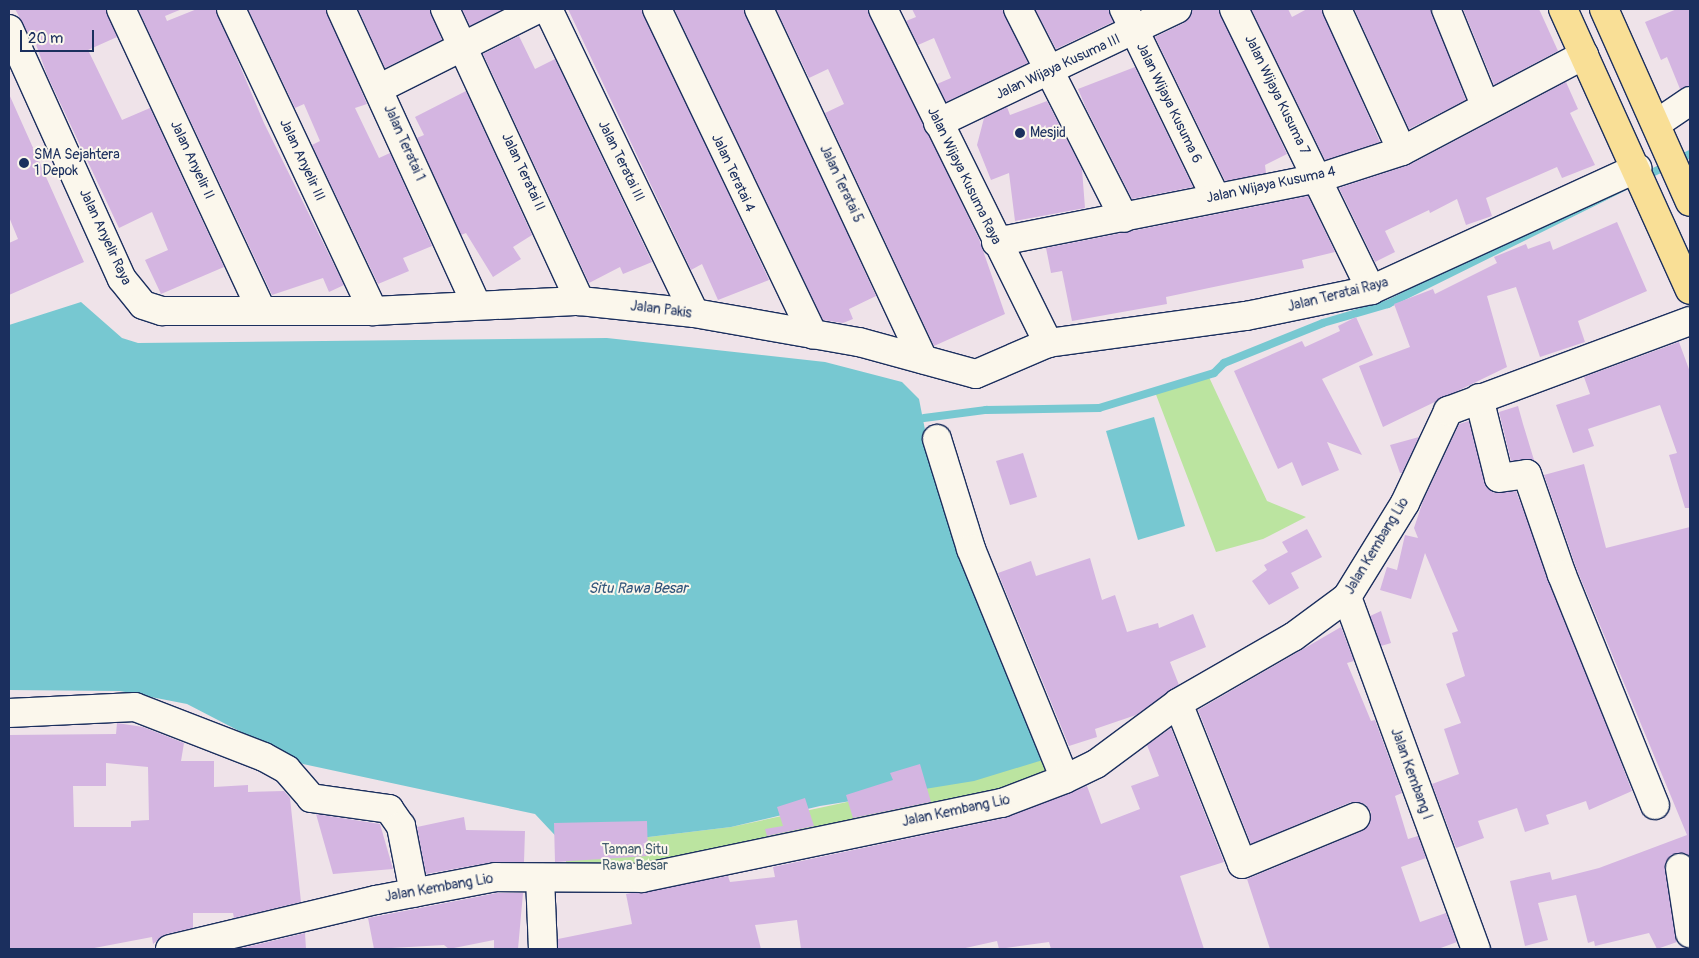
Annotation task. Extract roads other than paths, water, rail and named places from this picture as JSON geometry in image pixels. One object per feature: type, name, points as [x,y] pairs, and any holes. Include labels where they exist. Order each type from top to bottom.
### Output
[{"type":"highway","points":[[1563,9],[1642,179],[1690,290]]},
{"type":"highway","points":[[1604,9],[1681,181]]},
{"type":"highway","points":[[1584,55],[1617,39]]},
{"type":"street","name":"Jalan Anyelir II","points":[[121,9],[262,311]]},
{"type":"street","name":"Jalan Anyelir III","points":[[231,9],[373,311]]},
{"type":"street","points":[[341,9],[380,88]]},
{"type":"street","name":"Jalan Teratai II","points":[[445,9],[580,301]]},
{"type":"street","name":"Jalan Teratai 1","points":[[476,304],[380,88],[462,45],[538,9]]},
{"type":"street","name":"Jalan Teratai III","points":[[548,9],[694,313]]},
{"type":"street","name":"Jalan Teratai 4","points":[[656,9],[813,335]]},
{"type":"street","name":"Jalan Teratai 5","points":[[760,9],[923,359]]},
{"type":"street","name":"Jalan Wijaya Kusuma Raya","points":[[883,9],[996,242],[1048,343]]},
{"type":"street","points":[[1018,9],[1124,218]]},
{"type":"street","name":"Jalan Wijaya Kusuma III","points":[[938,123],[1050,72],[1129,20],[1177,9]]},
{"type":"street","name":"Jalan Wijaya Kusuma 7","points":[[1234,9],[1371,290]]},
{"type":"street","points":[[1337,9],[1402,151]]},
{"type":"street","points":[[1446,9],[1485,105]]},
{"type":"street","name":"Jalan Wijaya Kusuma 6","points":[[1129,20],[1215,196]]},
{"type":"street","name":"Jalan Anyelir Raya","points":[[9,29],[134,295],[143,305],[162,311],[262,311]]},
{"type":"street","name":"Jalan Wijaya Kusuma 4","points":[[996,242],[1124,218],[1215,196],[1318,178],[1402,151],[1485,105],[1584,55]]},
{"type":"street","points":[[1656,124],[1690,101]]},
{"type":"street","name":"Jalan Teratai Raya","points":[[1048,343],[1246,316],[1371,290],[1642,179]]},
{"type":"street","name":"Jalan Pakis","points":[[262,311],[373,311],[476,304],[580,301],[694,313],[813,335],[923,359],[976,374],[1048,343]]},
{"type":"street","name":"Jalan Kembang Lio","points":[[170,949],[414,893],[496,877],[642,878],[1002,803],[1065,779],[1096,764],[1178,703],[1293,637],[1347,597],[1405,503],[1445,416],[1479,398],[1690,321]]},
{"type":"street","points":[[1479,398],[1499,478],[1527,474],[1562,575],[1655,805]]},
{"type":"street","points":[[937,439],[971,549],[1065,779]]},
{"type":"street","name":"Jalan Kembang I","points":[[1347,597],[1476,949]]},
{"type":"street","points":[[1178,703],[1242,864],[1356,817]]},
{"type":"street","points":[[9,712],[135,707],[264,757],[287,770],[311,798],[390,809],[402,826],[414,893]]},
{"type":"street","points":[[1680,868],[1690,933]]},
{"type":"street","points":[[540,878],[542,949]]},
{"type":"water","name":"Situ Rawa Besar","points":[[81,302],[122,338],[138,343],[607,338],[825,362],[902,382],[919,399],[927,440],[1043,760],[974,781],[820,806],[731,827],[566,847],[535,814],[303,764],[187,704],[120,691],[9,690],[9,325]]},
{"type":"water","points":[[1154,417],[1185,526],[1138,540],[1106,431]]},
{"type":"waterway","points":[[924,418],[986,410],[1099,408],[1214,373],[1224,363],[1323,323],[1388,304],[1690,154]]},
{"type":"place","name":"Mesjid","points":[[1020,133]]},
{"type":"place","name":"SMA Sejahtera 1 Depok","points":[[24,163]]},
{"type":"park label","name":"Taman Situ Rawa Besar","points":[[635,858]]}]
